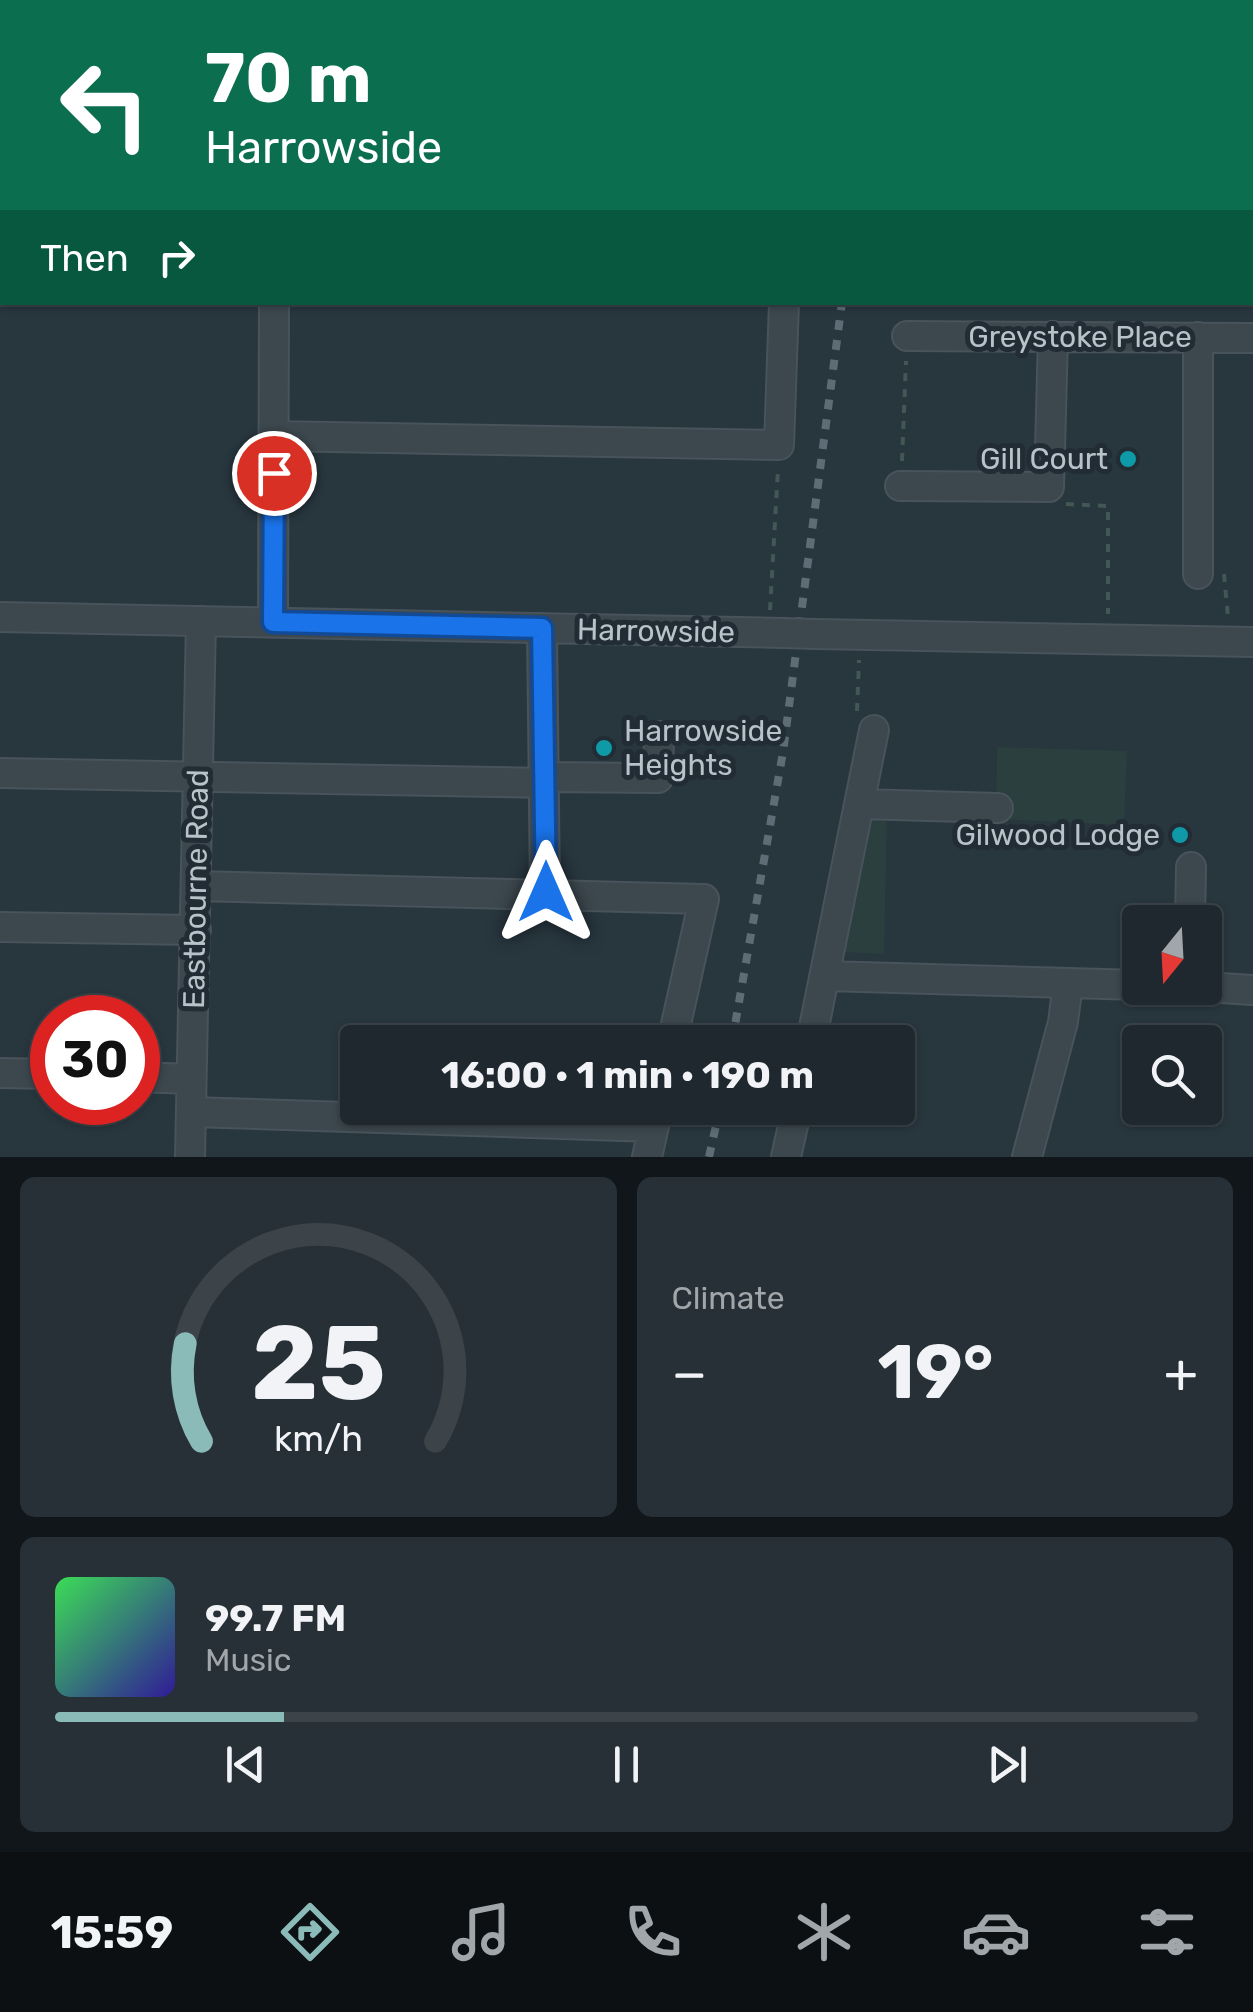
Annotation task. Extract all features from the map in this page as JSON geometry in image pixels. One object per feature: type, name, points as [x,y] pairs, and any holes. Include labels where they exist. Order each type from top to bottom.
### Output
[{"type":"street","points":[[273,622],[274,305]]},
{"type":"street","points":[[274,436],[780,445],[784,305]]},
{"type":"street","name":"Greystoke Place","points":[[907,336],[1253,338]]},
{"type":"street","points":[[900,486],[1049,487],[1053,336]]},
{"type":"street","points":[[1198,338],[1198,574]]},
{"type":"street","name":"Harrowside","points":[[0,617],[542,628],[769,622],[860,634],[1253,642]]},
{"type":"street","name":"Eastbourne Road","points":[[190,1157],[201,621]]},
{"type":"street","points":[[542,628],[546,892]]},
{"type":"street","points":[[815,1025],[860,804],[865,728]]},
{"type":"street","points":[[0,773],[658,778],[659,736]]},
{"type":"street","points":[[860,804],[998,808]]},
{"type":"street","points":[[1191,868],[1196,905]]},
{"type":"street","points":[[197,886],[704,899],[676,1025]]},
{"type":"street","points":[[0,927],[196,930]]},
{"type":"street","points":[[825,976],[1122,985]]},
{"type":"street","points":[[1028,1157],[1064,1022],[1068,984]]},
{"type":"street","points":[[1222,988],[1253,990]]},
{"type":"street","points":[[0,1073],[30,1074]]},
{"type":"street","points":[[160,1077],[191,1078]]},
{"type":"street","points":[[190,1112],[340,1114]]},
{"type":"street","points":[[646,1157],[653,1125]]},
{"type":"street","points":[[786,1157],[793,1125]]},
{"type":"path","points":[[900,486],[907,336]]},
{"type":"path","points":[[769,622],[780,445]]},
{"type":"path","points":[[1049,487],[1058,504],[1108,506],[1108,618]]},
{"type":"path","points":[[1228,574],[1228,618]]},
{"type":"path","points":[[860,634],[865,728]]},
{"type":"green space","points":[[997,747],[1127,751],[1124,825],[996,819]]},
{"type":"green space","points":[[887,816],[884,954],[841,952],[869,821]]},
{"type":"railway","points":[[735,1025],[783,752],[842,305]]},
{"type":"railway","points":[[709,1157],[716,1125]]},
{"type":"place","name":"Gill Court","points":[[1128,459]]},
{"type":"place","name":"Harrowside Heights","points":[[604,748]]},
{"type":"place","name":"Gilwood Lodge","points":[[1180,835]]},
{"type":"route","points":[[274,473],[273,622],[542,628],[546,892]]}]
